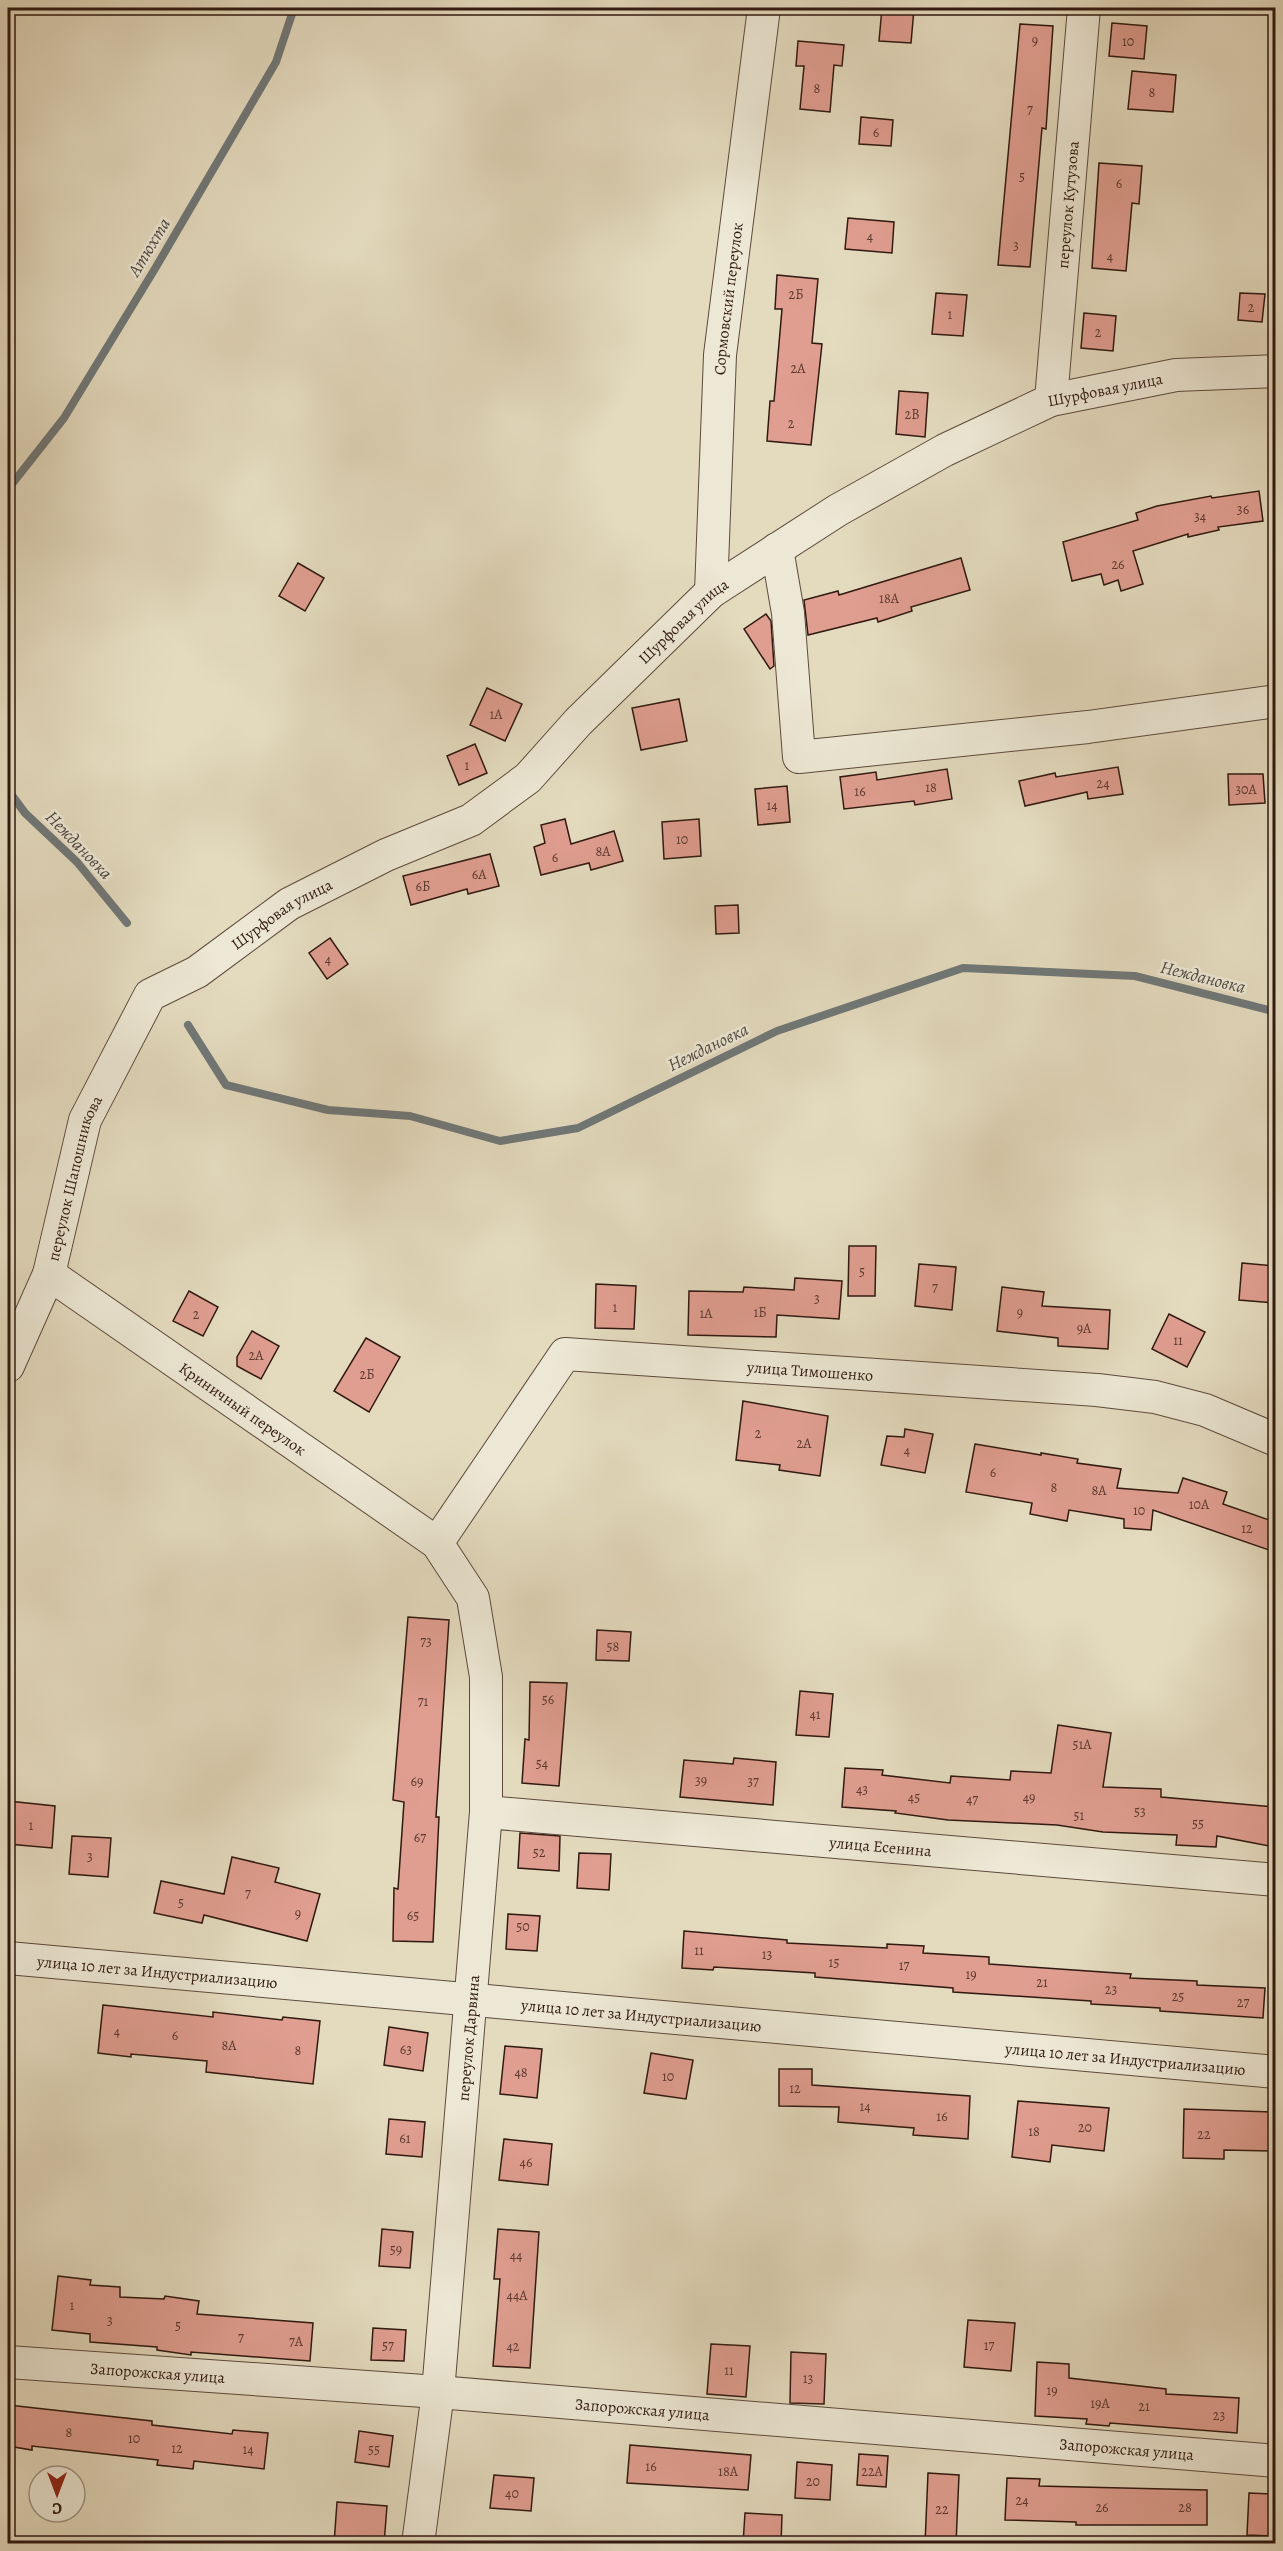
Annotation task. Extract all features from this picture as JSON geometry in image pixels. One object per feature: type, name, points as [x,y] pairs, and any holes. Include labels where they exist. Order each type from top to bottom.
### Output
[{"type":"street","name":"Сормовский переулок","points":[[711,592],[720,355],[764,8]]},
{"type":"street","name":"переулок Кутузова","points":[[1051,400],[1084,8]]},
{"type":"street","name":"Шурфовая улица","points":[[150,995],[197,972],[289,904],[386,855],[471,820],[528,777],[578,722],[711,592],[838,510],[945,450],[1051,400],[1176,375],[1275,370]]},
{"type":"street","points":[[777,549],[788,613],[799,757],[1088,727],[1275,701]]},
{"type":"street","name":"переулок Шапошникова","points":[[8,1365],[49,1274],[85,1120],[150,995]]},
{"type":"street","name":"Криничный переулок","points":[[49,1274],[437,1543]]},
{"type":"street","name":"улица Тимошенко","points":[[437,1543],[565,1354],[1097,1390],[1155,1397],[1205,1410],[1275,1440]]},
{"type":"street","name":"переулок Дарвина","points":[[418,2544],[438,2392],[486,1812],[486,1677],[473,1598],[437,1543]]},
{"type":"street","name":"улица Есенина","points":[[486,1812],[1275,1880]]},
{"type":"street","name":"улица 10 лет за Индустриализацию","points":[[8,1958],[1275,2072]]},
{"type":"street","name":"Запорожская улица","points":[[8,2362],[438,2392],[1275,2461]]},
{"type":"building","points":[[882,8],[914,9],[911,43],[879,41]]},
{"type":"building","points":[[1112,23],[1147,26],[1144,59],[1109,56]]},
{"type":"building","points":[[1020,24],[1053,26],[1046,129],[1042,128],[1030,267],[998,265]]},
{"type":"building","points":[[798,41],[844,45],[842,66],[834,65],[830,112],[800,109],[804,66],[796,66]]},
{"type":"building","points":[[1132,71],[1176,75],[1173,112],[1128,109]]},
{"type":"building","points":[[861,117],[893,120],[891,146],[859,144]]},
{"type":"building","points":[[1099,163],[1142,166],[1139,204],[1132,203],[1126,271],[1092,268]]},
{"type":"building","points":[[848,218],[894,222],[892,253],[845,249]]},
{"type":"building","points":[[777,275],[818,279],[812,343],[822,344],[811,445],[767,441],[770,401],[774,401],[782,309],[775,309]]},
{"type":"building","points":[[936,293],[967,295],[963,336],[932,334]]},
{"type":"building","points":[[1240,293],[1265,294],[1262,322],[1238,320]]},
{"type":"building","points":[[1084,313],[1116,316],[1113,351],[1081,348]]},
{"type":"building","points":[[899,391],[928,393],[925,437],[896,434]]},
{"type":"building","points":[[1259,491],[1263,521],[1218,527],[1219,530],[1188,537],[1188,534],[1133,551],[1143,584],[1121,591],[1118,580],[1104,585],[1101,574],[1072,581],[1063,542],[1138,520],[1136,513],[1157,506],[1211,496],[1212,498]]},
{"type":"building","points":[[961,558],[970,590],[911,607],[912,611],[878,622],[877,618],[808,635],[804,600],[838,591],[839,595]]},
{"type":"building","points":[[298,563],[324,578],[305,611],[279,596]]},
{"type":"building","points":[[766,614],[771,621],[774,666],[770,669],[744,629]]},
{"type":"building","points":[[487,688],[522,704],[505,741],[470,725]]},
{"type":"building","points":[[679,699],[687,741],[641,750],[632,708]]},
{"type":"building","points":[[475,744],[487,773],[459,785],[447,756]]},
{"type":"building","points":[[1118,767],[1123,794],[1088,799],[1087,792],[1025,806],[1019,781],[1055,773],[1056,777]]},
{"type":"building","points":[[947,769],[952,799],[915,805],[914,801],[844,809],[840,777],[876,772],[877,780]]},
{"type":"building","points":[[1228,774],[1263,774],[1265,803],[1229,805]]},
{"type":"building","points":[[787,786],[790,822],[758,825],[755,789]]},
{"type":"building","points":[[565,819],[571,844],[614,831],[623,861],[591,870],[589,863],[541,875],[534,847],[545,843],[541,825]]},
{"type":"building","points":[[699,819],[701,856],[664,859],[662,822]]},
{"type":"building","points":[[490,854],[499,886],[468,894],[467,889],[411,905],[403,876]]},
{"type":"building","points":[[738,905],[739,933],[716,934],[715,906]]},
{"type":"building","points":[[330,938],[348,964],[327,979],[309,953]]},
{"type":"building","points":[[849,1246],[876,1246],[875,1296],[848,1296]]},
{"type":"building","points":[[1242,1263],[1275,1266],[1275,1303],[1239,1300]]},
{"type":"building","points":[[919,1264],[956,1267],[952,1310],[915,1306]]},
{"type":"building","points":[[795,1278],[842,1281],[839,1319],[777,1315],[776,1337],[688,1335],[689,1291],[743,1292],[744,1287],[794,1290]]},
{"type":"building","points":[[596,1284],[636,1286],[634,1329],[595,1328]]},
{"type":"building","points":[[1002,1287],[1044,1292],[1042,1306],[1110,1310],[1108,1349],[1058,1346],[1058,1338],[997,1331]]},
{"type":"building","points":[[189,1291],[218,1307],[203,1336],[173,1321]]},
{"type":"building","points":[[1169,1314],[1205,1332],[1187,1367],[1152,1349]]},
{"type":"building","points":[[252,1331],[279,1346],[261,1379],[237,1366],[237,1357]]},
{"type":"building","points":[[366,1338],[400,1357],[369,1412],[334,1391]]},
{"type":"building","points":[[743,1401],[828,1416],[820,1476],[779,1470],[780,1465],[736,1460]]},
{"type":"building","points":[[905,1429],[933,1434],[925,1473],[881,1465],[887,1436],[904,1437]]},
{"type":"building","points":[[975,1444],[1078,1459],[1077,1463],[1121,1469],[1117,1488],[1178,1493],[1183,1478],[1227,1492],[1223,1504],[1275,1522],[1275,1552],[1153,1510],[1151,1530],[1124,1528],[1124,1519],[1069,1510],[1067,1521],[1030,1514],[1032,1503],[966,1492]]},
{"type":"building","points":[[408,1617],[449,1620],[436,1817],[439,1817],[433,1942],[393,1941],[394,1888],[398,1889],[404,1802],[393,1800]]},
{"type":"building","points":[[597,1630],[631,1632],[629,1661],[596,1660]]},
{"type":"building","points":[[530,1682],[567,1683],[559,1786],[522,1783],[525,1739],[529,1740]]},
{"type":"building","points":[[800,1691],[833,1694],[829,1737],[796,1735]]},
{"type":"building","points":[[1058,1725],[1111,1733],[1103,1787],[1161,1789],[1161,1797],[1275,1807],[1275,1847],[1217,1836],[1216,1847],[1176,1845],[1177,1835],[1103,1832],[1057,1825],[948,1820],[895,1813],[896,1811],[842,1807],[845,1768],[883,1770],[882,1775],[950,1783],[951,1776],[1010,1780],[1011,1771],[1051,1773]]},
{"type":"building","points":[[734,1758],[776,1762],[773,1805],[680,1797],[684,1760],[733,1764]]},
{"type":"building","points":[[8,1801],[55,1806],[52,1848],[8,1844]]},
{"type":"building","points":[[520,1833],[560,1836],[559,1871],[518,1868]]},
{"type":"building","points":[[72,1836],[111,1838],[108,1877],[69,1874]]},
{"type":"building","points":[[579,1853],[611,1854],[609,1890],[577,1888]]},
{"type":"building","points":[[232,1857],[279,1868],[275,1882],[320,1894],[307,1941],[204,1915],[202,1923],[154,1913],[161,1881],[224,1894]]},
{"type":"building","points":[[508,1914],[540,1916],[537,1951],[506,1949]]},
{"type":"building","points":[[684,1931],[787,1940],[787,1943],[887,1948],[887,1944],[924,1946],[923,1953],[989,1957],[989,1964],[1131,1974],[1130,1978],[1197,1981],[1197,1985],[1265,1988],[1263,2018],[1160,2011],[1160,2008],[1091,2004],[1091,2001],[953,1992],[953,1988],[815,1977],[815,1973],[714,1967],[713,1970],[682,1968]]},
{"type":"building","points":[[103,2005],[213,2017],[213,2012],[282,2020],[283,2017],[320,2021],[313,2084],[206,2072],[207,2061],[98,2053]]},
{"type":"building","points":[[389,2027],[428,2033],[423,2071],[384,2065]]},
{"type":"building","points":[[505,2046],[542,2049],[537,2098],[500,2094]]},
{"type":"building","points":[[651,2053],[693,2060],[686,2099],[644,2093]]},
{"type":"building","points":[[779,2069],[812,2069],[812,2085],[970,2096],[968,2139],[913,2135],[914,2128],[838,2122],[839,2107],[779,2106]]},
{"type":"building","points":[[1018,2101],[1109,2108],[1104,2151],[1052,2145],[1050,2162],[1012,2157]]},
{"type":"building","points":[[1184,2109],[1275,2112],[1275,2151],[1224,2150],[1224,2159],[1183,2158]]},
{"type":"building","points":[[389,2119],[425,2122],[422,2157],[386,2154]]},
{"type":"building","points":[[504,2139],[552,2144],[548,2185],[499,2180]]},
{"type":"building","points":[[382,2229],[413,2232],[410,2268],[379,2266]]},
{"type":"building","points":[[498,2229],[539,2232],[530,2368],[493,2366],[500,2279],[494,2279]]},
{"type":"building","points":[[58,2276],[91,2280],[90,2285],[120,2287],[120,2297],[164,2299],[165,2296],[199,2301],[197,2314],[313,2323],[310,2361],[191,2352],[191,2355],[157,2350],[157,2347],[90,2342],[90,2334],[52,2330]]},
{"type":"building","points":[[968,2320],[1015,2323],[1011,2371],[964,2367]]},
{"type":"building","points":[[373,2328],[406,2330],[404,2361],[371,2360]]},
{"type":"building","points":[[711,2344],[750,2346],[746,2397],[707,2394]]},
{"type":"building","points":[[791,2352],[826,2354],[824,2404],[790,2403]]},
{"type":"building","points":[[1037,2362],[1069,2364],[1069,2378],[1166,2389],[1166,2394],[1239,2398],[1237,2433],[1110,2423],[1109,2426],[1086,2424],[1087,2419],[1035,2416]]},
{"type":"building","points":[[8,2405],[152,2421],[152,2425],[232,2434],[233,2430],[268,2433],[264,2469],[194,2461],[193,2469],[157,2465],[158,2460],[32,2446],[32,2450],[8,2446]]},
{"type":"building","points":[[359,2431],[393,2436],[389,2467],[355,2462]]},
{"type":"building","points":[[630,2445],[751,2455],[748,2490],[627,2483]]},
{"type":"building","points":[[859,2454],[888,2456],[886,2487],[857,2485]]},
{"type":"building","points":[[797,2462],[832,2465],[830,2500],[795,2498]]},
{"type":"building","points":[[928,2473],[959,2475],[956,2544],[925,2544]]},
{"type":"building","points":[[494,2475],[534,2478],[531,2511],[490,2508]]},
{"type":"building","points":[[1007,2478],[1040,2479],[1039,2486],[1207,2490],[1207,2525],[1076,2525],[1076,2522],[1005,2520]]},
{"type":"building","points":[[1249,2493],[1275,2494],[1275,2536],[1247,2535]]},
{"type":"building","points":[[337,2502],[387,2506],[384,2544],[334,2544]]},
{"type":"building","points":[[745,2513],[782,2515],[781,2544],[743,2544]]},
{"type":"waterway","name":"Атюхта","points":[[8,489],[64,418],[156,267],[276,62],[294,8]]},
{"type":"waterway","name":"Неждановка","points":[[8,790],[25,813],[77,862],[127,923]]},
{"type":"waterway","name":"Неждановка","points":[[188,1025],[226,1085],[328,1110],[410,1116],[500,1141],[578,1128],[777,1031],[963,968],[1135,976],[1276,1012]]}]
